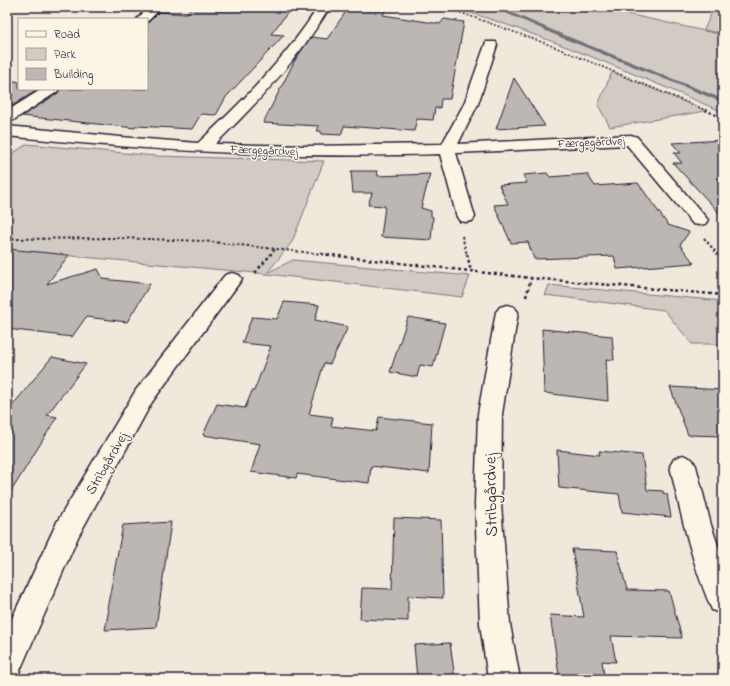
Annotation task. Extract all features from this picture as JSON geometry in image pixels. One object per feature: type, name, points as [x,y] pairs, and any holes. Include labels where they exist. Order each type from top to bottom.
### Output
[{"type":"street","points":[[144,18],[156,7]]},
{"type":"street","name":"Færgegårdvej","points":[[202,148],[251,101],[287,61],[311,29],[324,7]]},
{"type":"street","points":[[466,216],[447,150],[471,104],[492,45]]},
{"type":"street","points":[[7,118],[50,90]]},
{"type":"street","name":"Færgegårdvej","points":[[7,131],[96,141],[202,148],[307,151],[447,150],[630,140],[699,220]]},
{"type":"street","name":"Stribgårdvej","points":[[7,664],[67,531],[144,396],[232,279]]},
{"type":"street","name":"Stribgårdvej","points":[[504,679],[495,624],[488,504],[490,414],[507,312]]},
{"type":"street","points":[[683,466],[697,525],[723,600]]},
{"type":"path","points":[[445,7],[520,33],[616,71],[723,118]]},
{"type":"path","points":[[466,216],[458,220],[471,271]]},
{"type":"path","points":[[7,239],[118,238],[203,241],[277,248],[531,278],[723,295]]},
{"type":"path","points":[[232,279],[252,276],[277,248]]},
{"type":"green space","points":[[452,7],[595,7],[723,35],[723,112],[623,69],[521,30]]},
{"type":"green space","points":[[714,7],[723,7],[723,34],[704,30]]},
{"type":"green space","points":[[612,72],[706,111],[610,127],[598,105]]},
{"type":"green space","points":[[27,144],[156,156],[324,161],[292,242],[267,273],[293,260],[470,276],[462,297],[267,274],[7,250],[7,157]]},
{"type":"green space","points":[[549,285],[723,301],[723,344],[692,344],[664,310],[545,295]]},
{"type":"building","points":[[192,7],[244,7],[289,11],[271,34],[284,35],[226,97],[216,115],[201,114],[192,129],[136,126],[135,128],[22,116],[58,93],[60,90],[148,90],[148,23],[159,12],[186,14]]},
{"type":"building","points":[[349,7],[387,7],[383,15],[440,24],[444,19],[464,22],[450,99],[441,99],[440,108],[435,108],[433,120],[417,119],[414,131],[344,126],[341,135],[321,134],[321,131],[317,131],[319,126],[263,123],[295,60],[311,37],[327,39]]},
{"type":"building","points":[[514,78],[545,126],[496,129]]},
{"type":"building","points":[[7,79],[18,82],[18,90],[37,90],[7,109]]},
{"type":"building","points":[[723,140],[723,217],[673,163],[682,163],[674,153],[681,153],[672,143]]},
{"type":"building","points":[[351,171],[377,171],[378,176],[430,174],[421,208],[431,211],[431,216],[433,217],[431,240],[381,237],[385,206],[368,205],[372,193],[353,193]]},
{"type":"building","points":[[547,173],[550,177],[587,174],[595,186],[638,183],[668,225],[689,232],[680,245],[694,263],[617,269],[614,256],[534,259],[528,242],[511,243],[494,205],[508,204],[499,185],[527,183],[523,175]]},
{"type":"building","points":[[7,249],[69,255],[47,284],[98,269],[103,279],[150,284],[127,322],[86,317],[72,337],[7,329]]},
{"type":"building","points":[[284,302],[319,305],[315,320],[348,327],[330,364],[324,363],[309,414],[333,417],[331,426],[376,431],[379,417],[432,423],[429,473],[371,466],[369,483],[297,474],[296,478],[251,472],[260,444],[203,435],[217,404],[245,408],[252,391],[254,391],[271,346],[242,343],[252,317],[277,319]]},
{"type":"building","points":[[408,317],[445,323],[433,367],[420,365],[417,377],[390,372]]},
{"type":"building","points":[[542,329],[612,336],[614,360],[606,359],[608,401],[544,393]]},
{"type":"building","points":[[52,357],[86,364],[47,415],[57,417],[7,498],[7,412]]},
{"type":"building","points":[[670,387],[723,390],[723,436],[688,435]]},
{"type":"building","points":[[557,450],[600,455],[599,451],[642,455],[647,490],[663,491],[663,493],[667,494],[671,517],[622,512],[619,494],[559,488]]},
{"type":"building","points":[[394,518],[441,520],[443,598],[408,596],[408,621],[360,619],[362,588],[392,589]]},
{"type":"building","points":[[171,522],[156,627],[105,630],[109,609],[107,609],[123,525]]},
{"type":"building","points":[[572,549],[617,551],[627,590],[669,591],[682,638],[611,636],[616,662],[602,661],[604,676],[559,675],[550,615],[584,617]]},
{"type":"building","points":[[450,643],[455,679],[417,679],[414,645]]},
{"type":"waterway","points":[[494,7],[721,100]]}]
